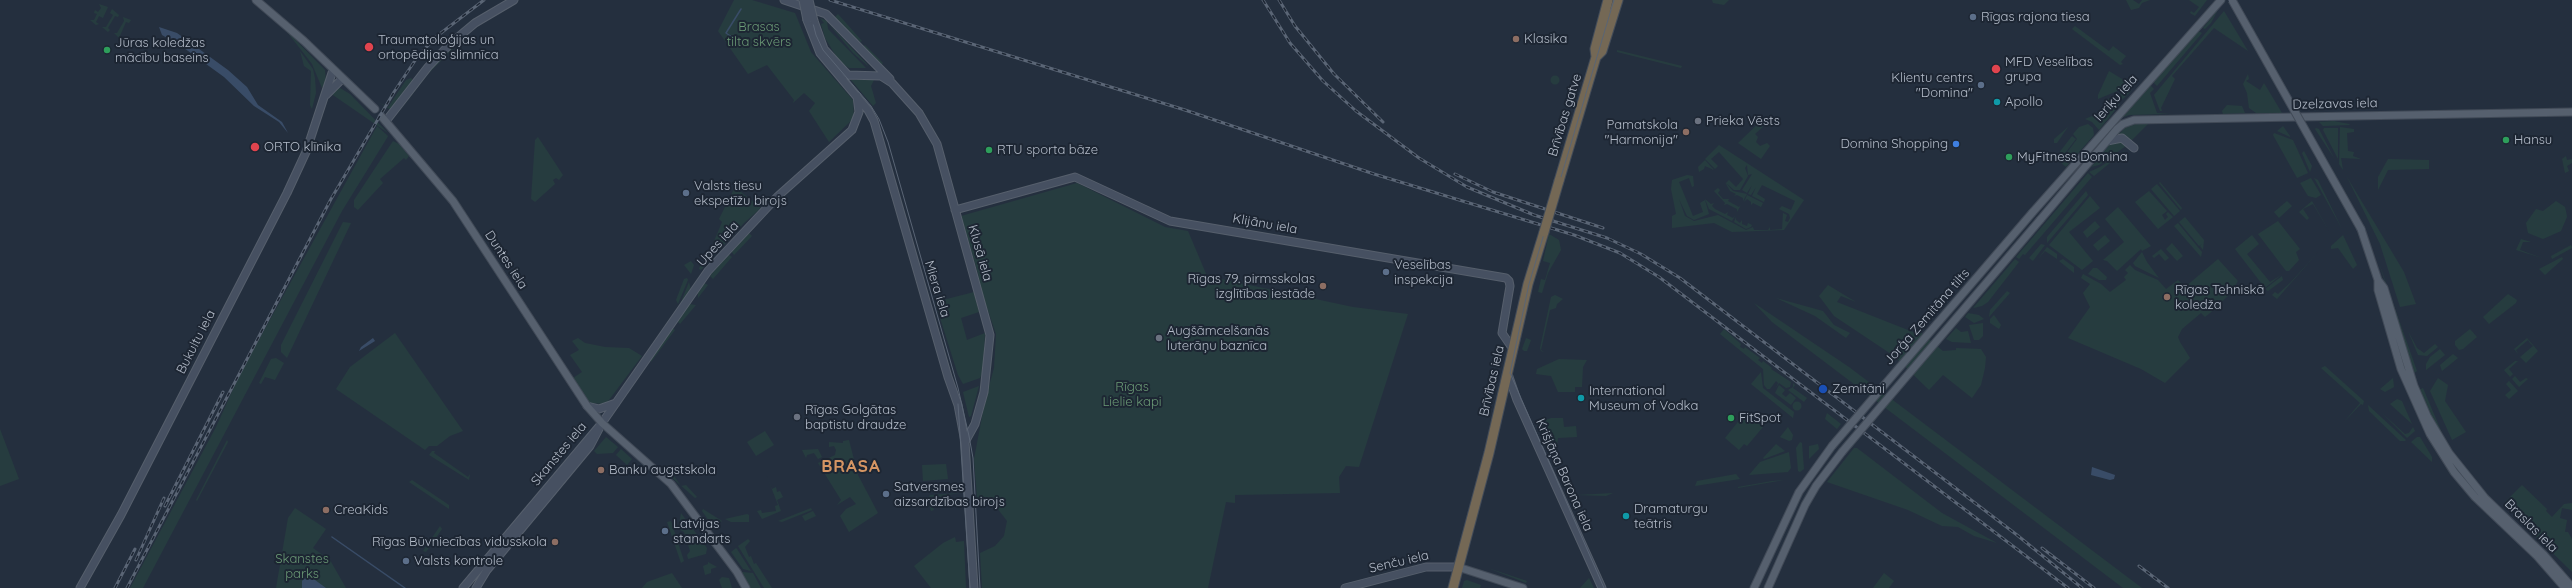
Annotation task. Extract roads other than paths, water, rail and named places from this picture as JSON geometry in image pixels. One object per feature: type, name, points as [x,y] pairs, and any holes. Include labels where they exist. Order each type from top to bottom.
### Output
[{"type":"highway","name":"Brīvības gatve","points":[[1559,181],[1596,57],[1595,49],[1608,0]]},
{"type":"highway","name":"Brīvības gatve","points":[[1596,57],[1602,51],[1618,0]]},
{"type":"highway","name":"Brīvības iela","points":[[1453,588],[1489,453],[1537,254],[1559,181]]},
{"type":"main road","points":[[256,0],[299,36],[375,109]]},
{"type":"main road","name":"Ieriķu iela","points":[[2032,214],[2221,0]]},
{"type":"main road","points":[[2232,0],[2361,229],[2378,280],[2384,288],[2408,369],[2420,402],[2435,431],[2462,476]]},
{"type":"main road","name":"Dzelzavas iela","points":[[2107,141],[2123,124],[2144,118],[2572,112]]},
{"type":"main road","name":"Duntes iela","points":[[384,119],[453,201],[587,406],[602,423],[672,484],[737,572],[746,588]]},
{"type":"main road","name":"Ieriķu iela","points":[[2040,220],[2107,141]]},
{"type":"main road","name":"Jorģa Zemitāna tilts","points":[[1754,588],[1793,504],[1817,464],[2032,214]]},
{"type":"main road","name":"Jorģa Zemitāna tilts","points":[[1769,587],[1805,505],[1826,472],[2040,220]]},
{"type":"main road","name":"Braslas iela","points":[[2462,476],[2472,483],[2544,555],[2572,587]]},
{"type":"main road","name":"Braslas iela","points":[[2462,476],[2475,497],[2537,556],[2565,588]]},
{"type":"main road","points":[[1458,567],[1523,588]]},
{"type":"street","points":[[384,119],[397,107],[428,67],[454,40],[483,18],[514,0]]},
{"type":"street","name":"Klusā iela","points":[[784,0],[822,11],[915,107],[933,135],[990,335],[984,392],[975,424],[965,442]]},
{"type":"street","points":[[803,0],[824,49],[848,75],[846,84]]},
{"type":"street","points":[[809,0],[811,21]]},
{"type":"street","name":"Miera iela","points":[[811,21],[820,53],[872,116],[879,135],[948,377],[958,405],[965,442],[974,588]]},
{"type":"street","points":[[865,75],[872,70],[872,61]]},
{"type":"street","name":"Bukultu iela","points":[[80,588],[121,515],[287,193],[306,152],[321,101],[333,70]]},
{"type":"street","name":"Klusā iela","points":[[848,75],[881,76],[892,83]]},
{"type":"street","name":"Bukultu iela","points":[[321,101],[342,78]]},
{"type":"street","name":"Upes iela","points":[[602,423],[708,271],[774,200],[852,130],[859,112],[857,96]]},
{"type":"street","points":[[2107,141],[2122,138],[2134,148]]},
{"type":"street","name":"Klijānu iela","points":[[955,210],[1075,177],[1170,221],[1506,278],[1509,281],[1510,286],[1502,333],[1513,349]]},
{"type":"street","name":"Krišjāņa Barona iela","points":[[1508,370],[1517,400],[1602,588]]},
{"type":"street","points":[[587,406],[599,409],[616,403]]},
{"type":"street","name":"Skanstes iela","points":[[463,588],[602,423]]},
{"type":"street","name":"Skanstes iela","points":[[476,588],[487,570],[590,446],[602,423]]},
{"type":"street","name":"Senču iela","points":[[1345,588],[1426,567],[1458,567]]},
{"type":"water","points":[[159,27],[177,33],[228,70],[247,87],[258,105],[282,122],[288,133],[279,122],[254,106],[224,77],[184,48],[162,35]]},
{"type":"water","points":[[373,338],[375,341],[359,351],[361,347]]},
{"type":"water","points":[[2092,467],[2115,475],[2114,479],[2110,480],[2091,475]]},
{"type":"water","points":[[307,575],[326,588],[302,588],[302,581]]},
{"type":"waterway","points":[[741,9],[726,33],[742,44]]},
{"type":"waterway","points":[[332,537],[405,588]]},
{"type":"tram line","points":[[807,0],[816,35],[823,50],[871,106],[879,119],[888,142],[958,388],[969,436],[973,458],[980,588]]},
{"type":"tram line","points":[[1604,588],[1510,373],[1529,284],[1614,0]]},
{"type":"tram line","points":[[958,404],[970,588]]},
{"type":"railway","points":[[127,588],[331,199],[394,92],[418,56],[437,36],[484,0]]},
{"type":"railway","points":[[830,0],[1185,110],[1374,174],[1574,235],[1620,253],[1659,277],[2068,588]]},
{"type":"railway","points":[[1263,0],[1290,43],[1323,81],[1356,111],[1419,158],[1467,187],[1534,215],[1607,238],[1641,254],[1680,278],[2017,535],[2082,588]]},
{"type":"railway","points":[[1279,0],[1295,26],[1334,74],[1383,122]]},
{"type":"railway","points":[[1455,174],[1493,192],[1603,228]]},
{"type":"railway","points":[[165,506],[223,392]]},
{"type":"railway","points":[[136,560],[164,498]]},
{"type":"railway","points":[[2042,548],[2094,588]]},
{"type":"railway","points":[[115,588],[135,549]]},
{"type":"railway","points":[[2139,566],[2168,588]]},
{"type":"place","name":"Rīgas rajona tiesa","points":[[1973,17]]},
{"type":"place","name":"Klasika","points":[[1516,39]]},
{"type":"place","name":"Traumatoloģijas un ortopēdijas slimnīca","points":[[369,47]]},
{"type":"place","name":"Jūras koledžas mācību baseins","points":[[107,50]]},
{"type":"place","name":"MFD Veselības grupa","points":[[1996,69]]},
{"type":"place","name":"Klientu centrs \"Domina\"","points":[[1981,85]]},
{"type":"place","name":"Apollo","points":[[1997,102]]},
{"type":"place","name":"Prieka Vēsts","points":[[1698,121]]},
{"type":"place","name":"Pamatskola \"Harmonija\"","points":[[1686,132]]},
{"type":"place","name":"Hansu","points":[[2506,140]]},
{"type":"place","name":"Domina Shopping","points":[[1956,144]]},
{"type":"place","name":"ORTO klīnika","points":[[255,147]]},
{"type":"place","name":"RTU sporta bāze","points":[[989,150]]},
{"type":"place","name":"MyFitness Domina","points":[[2009,157]]},
{"type":"place","name":"Valsts tiesu ekspetīžu birojs","points":[[686,193]]},
{"type":"place","name":"Veselības inspekcija","points":[[1386,272]]},
{"type":"place","name":"Rīgas 79. pirmsskolas izglītības iestāde","points":[[1323,286]]},
{"type":"place","name":"Rīgas Tehniskā koledža","points":[[2167,297]]},
{"type":"place","name":"Augšāmcelšanās luterāņu baznīca","points":[[1159,338]]},
{"type":"place","name":"Zemitāni","points":[[1823,389]]},
{"type":"place","name":"International Museum of Vodka","points":[[1581,398]]},
{"type":"place","name":"Rīgas Golgātas baptistu draudze","points":[[797,417]]},
{"type":"place","name":"FitSpot","points":[[1731,418]]},
{"type":"place","name":"Banku augstskola","points":[[601,470]]},
{"type":"place","name":"Satversmes aizsardzības birojs","points":[[886,494]]},
{"type":"place","name":"CreaKids","points":[[326,510]]},
{"type":"place","name":"Dramaturgu teātris","points":[[1626,516]]},
{"type":"place","name":"Latvijas standarts","points":[[665,531]]},
{"type":"place","name":"Rīgas Būvniecības vidusskola","points":[[555,542]]},
{"type":"place","name":"Valsts kontrole","points":[[406,561]]},
{"type":"district","name":"BRASA","points":[[851,467]]},
{"type":"park label","name":"Brasas tilta skvērs","points":[[759,34]]},
{"type":"park label","name":"Rīgas Lielie kapi","points":[[1132,394]]},
{"type":"park label","name":"Skanstes parks","points":[[302,566]]}]
